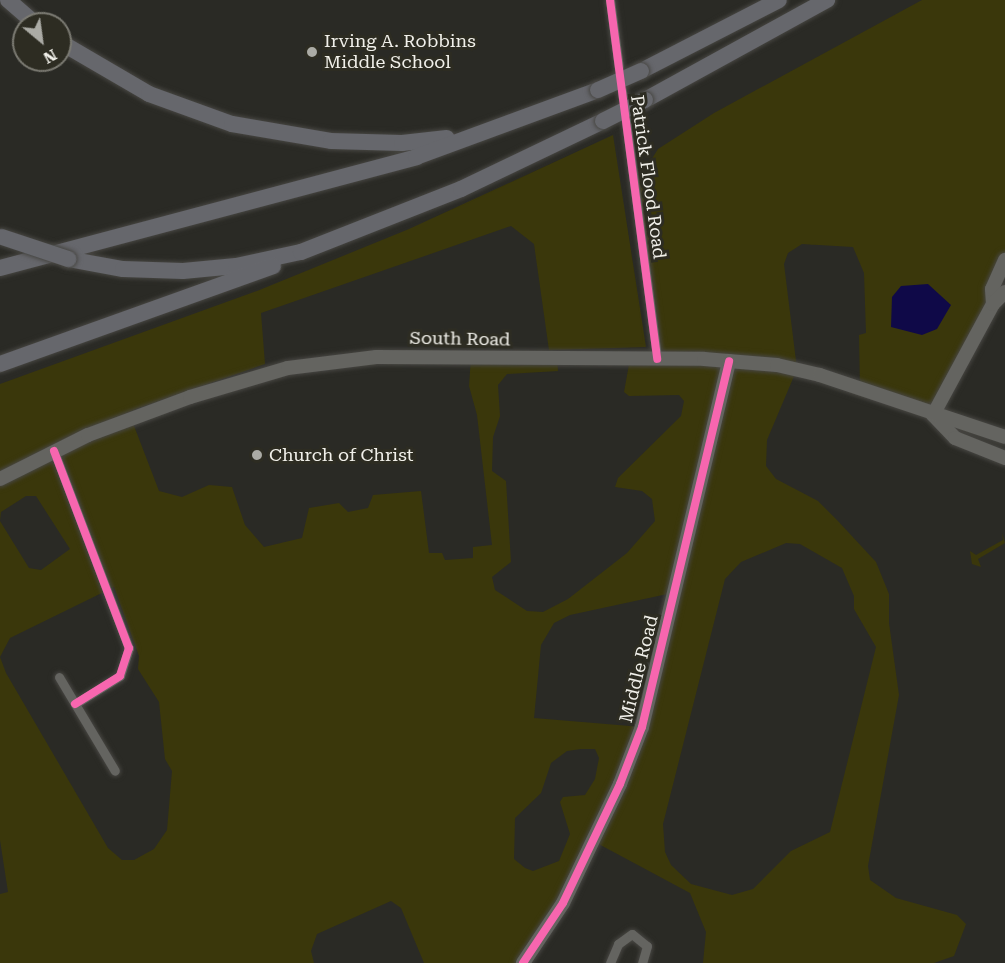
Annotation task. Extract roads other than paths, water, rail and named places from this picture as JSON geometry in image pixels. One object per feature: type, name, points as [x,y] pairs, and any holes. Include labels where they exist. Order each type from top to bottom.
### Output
[{"type":"highway","points":[[8,0],[22,12]]},
{"type":"highway","points":[[0,268],[385,166],[498,128],[641,71],[779,0]]},
{"type":"highway","points":[[0,364],[254,274],[301,252],[461,189],[603,122],[827,0]]},
{"type":"highway","points":[[72,49],[163,100],[262,131],[331,141],[402,143],[498,128]]},
{"type":"highway","points":[[1,236],[68,259],[123,269],[183,271],[236,266],[301,252]]},
{"type":"main road","points":[[993,304],[992,289],[1005,260]]},
{"type":"main road","points":[[933,415],[993,304],[1005,292]]},
{"type":"main road","name":"South Road","points":[[0,479],[54,451],[189,397],[322,362],[406,356],[729,361],[797,369],[933,415],[963,421],[1005,437]]},
{"type":"main road","name":"Middle Road","points":[[527,962],[552,921],[602,823],[642,727],[729,361]]},
{"type":"main road","name":"South Road","points":[[933,415],[955,438],[1005,458]]},
{"type":"street","name":"Patrick Flood Road","points":[[610,0],[657,359]]},
{"type":"street","points":[[54,451],[129,648],[120,676],[75,704]]},
{"type":"street","points":[[59,677],[115,771]]},
{"type":"street","points":[[610,963],[618,944],[632,934],[647,946],[642,963]]},
{"type":"place","name":"Irving A. Robbins Middle School","points":[[312,52]]},
{"type":"place","name":"Church of Christ","points":[[257,455]]}]
